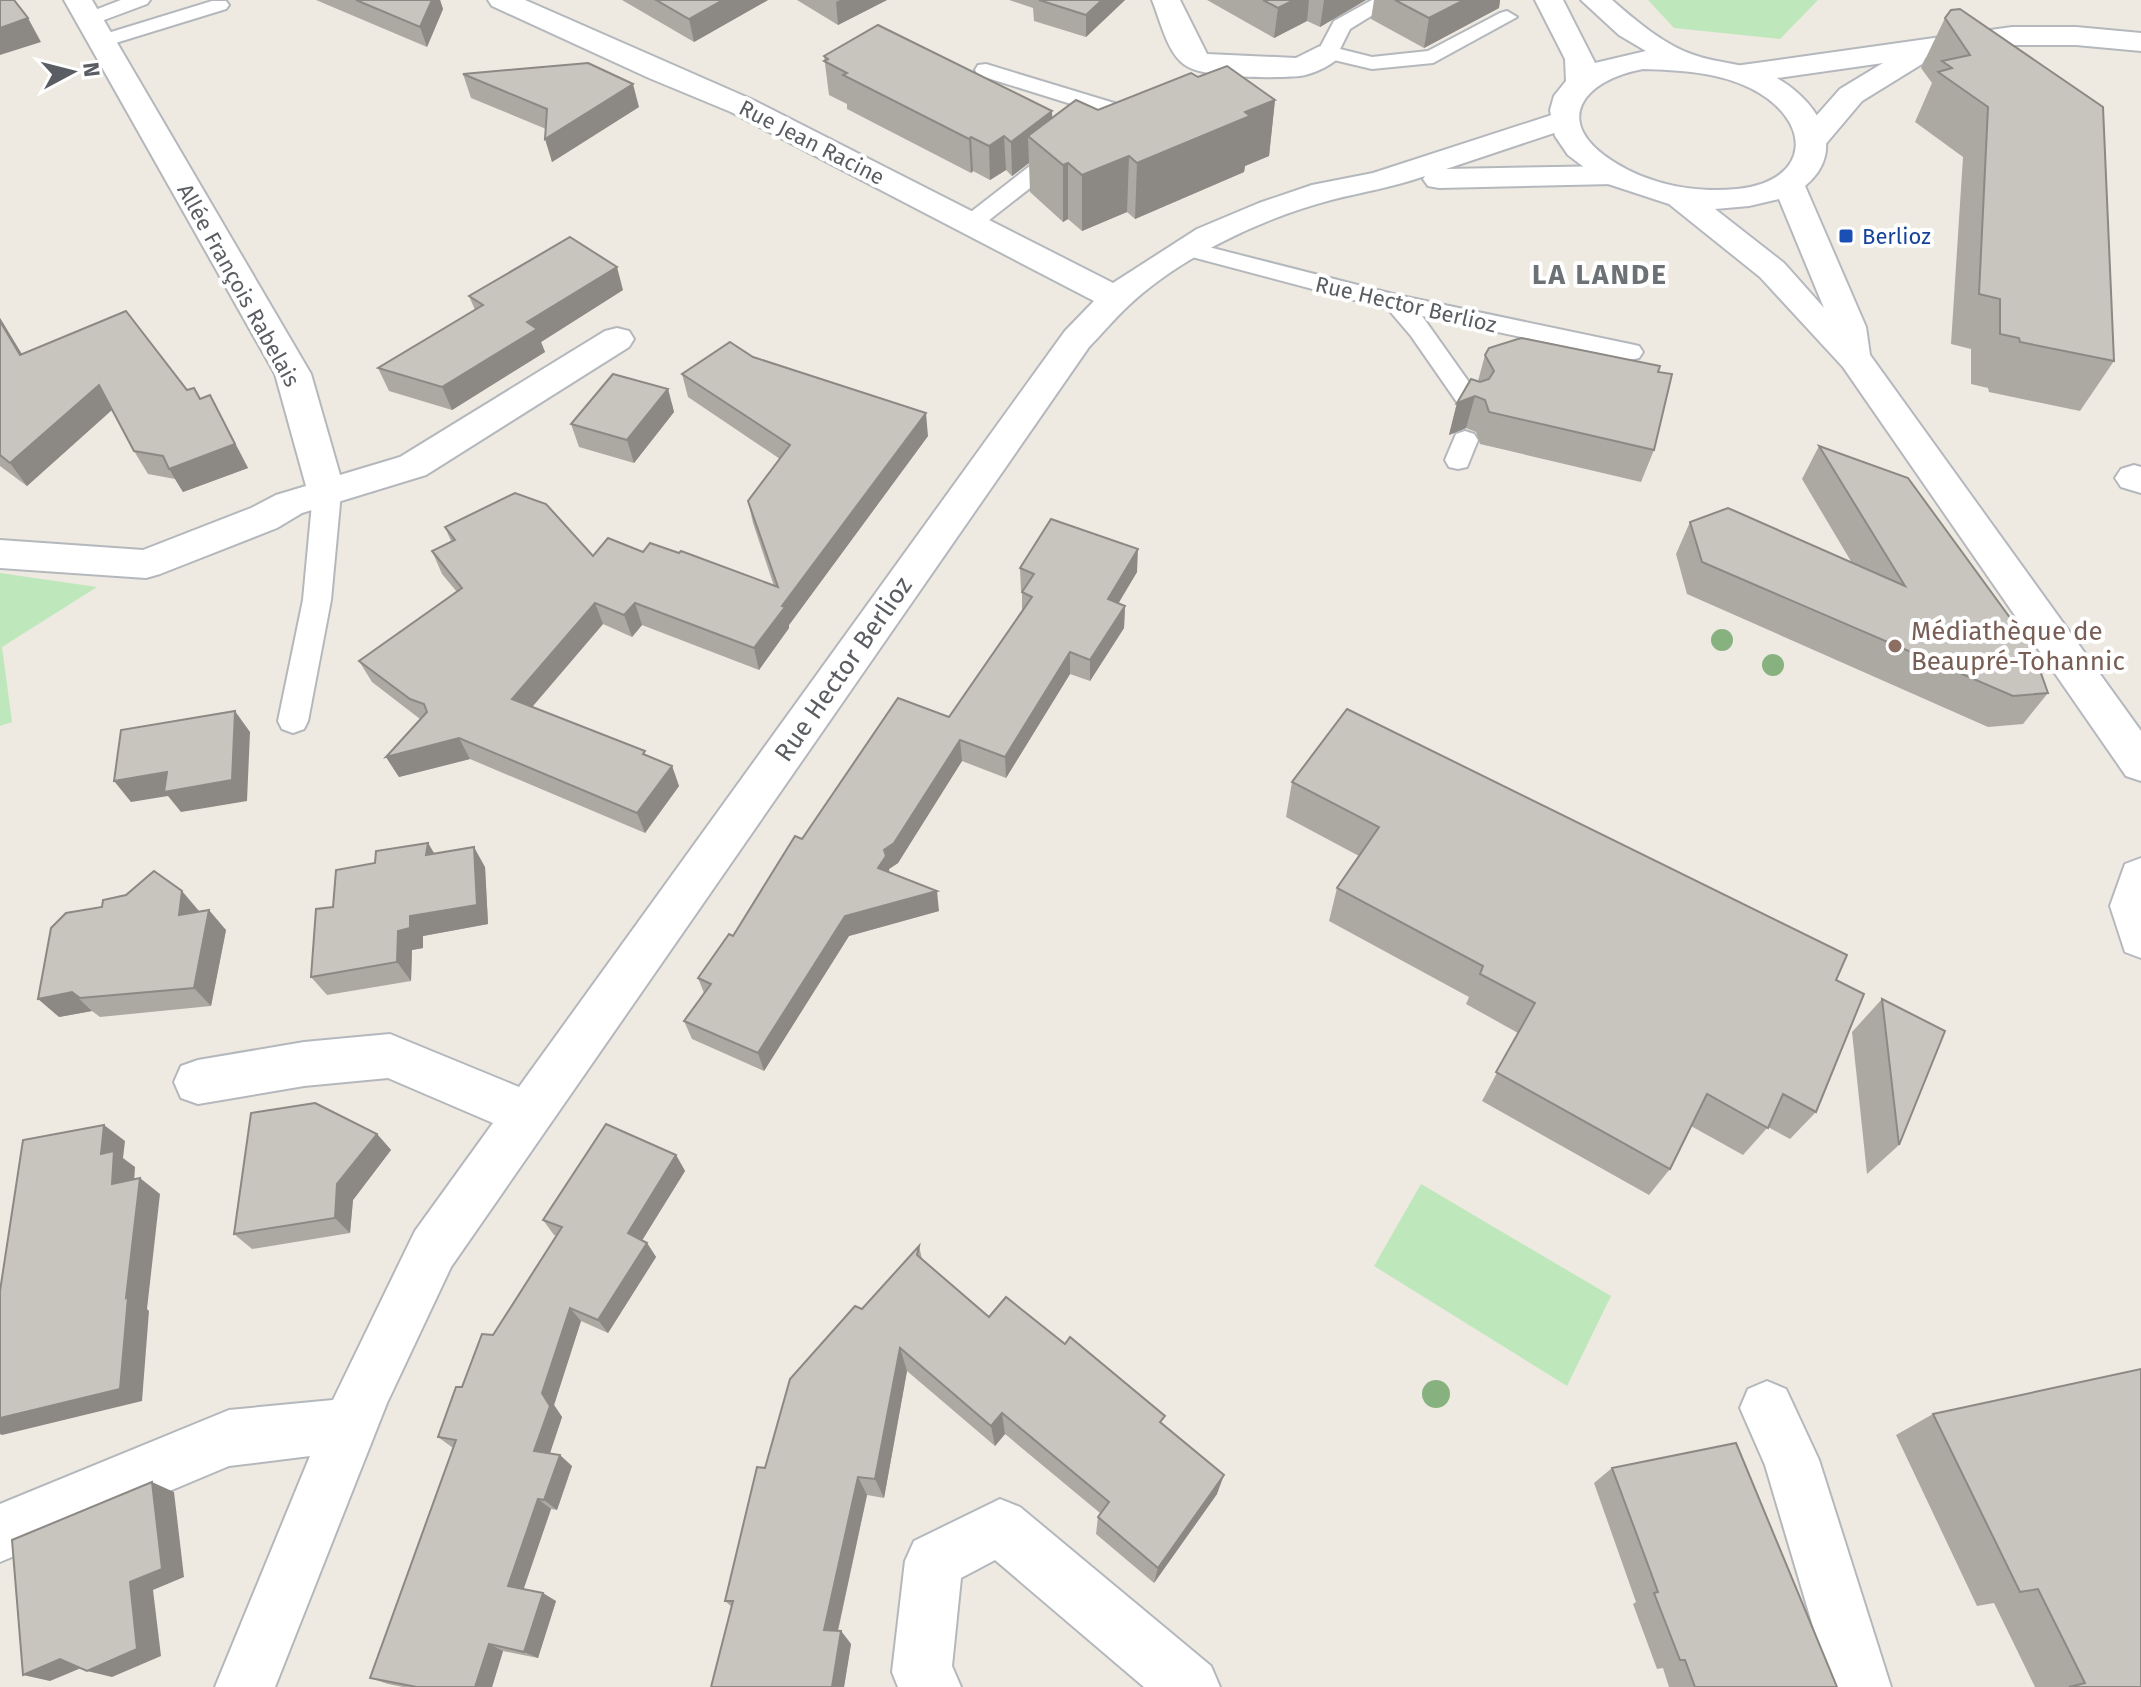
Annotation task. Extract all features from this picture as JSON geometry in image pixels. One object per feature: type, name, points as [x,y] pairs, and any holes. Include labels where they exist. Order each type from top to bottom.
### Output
[{"type":"street","name":"Rue Jean Racine","points":[[502,0],[659,72],[742,106],[1116,298]]},
{"type":"street","points":[[1166,0],[1183,43],[1197,61],[1220,66],[1301,67],[1328,53]]},
{"type":"street","points":[[1549,0],[1580,59],[1581,82]]},
{"type":"street","points":[[1595,0],[1629,29],[1683,61]]},
{"type":"street","name":"Allée François Rabelais","points":[[90,20],[293,374],[327,493]]},
{"type":"street","points":[[1742,74],[2041,35],[2141,42]]},
{"type":"street","points":[[1813,139],[1851,95],[1928,48]]},
{"type":"street","points":[[1683,61],[1742,74],[1791,102],[1805,120],[1813,139],[1812,155],[1804,171],[1788,183],[1758,195],[1721,200],[1680,197],[1644,189],[1613,175],[1588,158],[1571,140],[1564,120],[1566,99],[1581,82],[1625,63],[1683,61]]},
{"type":"street","name":"Rue Hector Berlioz","points":[[245,1687],[350,1426],[433,1249],[1077,339],[1116,298],[1185,248],[1270,210],[1323,192],[1380,181],[1564,120]]},
{"type":"street","name":"Rue Hector Berlioz","points":[[1380,181],[1613,175]]},
{"type":"street","points":[[1788,183],[1849,327],[1855,359]]},
{"type":"street","points":[[1680,197],[1772,270],[1855,359],[2141,764]]},
{"type":"street","points":[[0,554],[146,564],[264,518],[289,504],[413,466],[617,339]]},
{"type":"street","points":[[2141,877],[2133,906],[2141,938]]},
{"type":"street","points":[[198,1082],[304,1064],[390,1056],[528,1114]]},
{"type":"street","points":[[1767,1408],[1791,1460],[1861,1687]]},
{"type":"street","points":[[0,1533],[229,1438],[274,1431],[350,1426]]},
{"type":"street","points":[[931,1687],[922,1672],[934,1561],[1000,1527],[1190,1687]]},
{"type":"lane","points":[[90,20],[140,0]]},
{"type":"lane","points":[[1387,0],[1341,25],[1328,53],[1372,63],[1433,57],[1507,17]]},
{"type":"lane","points":[[90,20],[219,5]]},
{"type":"lane","points":[[986,70],[1127,114]]},
{"type":"lane","points":[[971,223],[1076,141],[1097,105]]},
{"type":"lane","name":"Rue Hector Berlioz","points":[[1185,248],[1397,303],[1630,352]]},
{"type":"lane","points":[[1397,303],[1420,330],[1470,402]]},
{"type":"lane","points":[[293,721],[317,600],[327,493]]},
{"type":"green space","points":[[1648,0],[1818,0],[1780,39],[1674,28]]},
{"type":"green space","points":[[0,573],[97,587],[2,647],[12,722],[0,726]]},
{"type":"green space","points":[[1421,1184],[1611,1296],[1567,1386],[1374,1266]]},
{"type":"building","points":[[0,0],[14,0],[28,18],[0,28]]},
{"type":"building","points":[[356,0],[432,0],[420,27]]},
{"type":"building","points":[[656,0],[723,0],[689,19]]},
{"type":"building","points":[[1039,0],[1102,0],[1086,15]]},
{"type":"building","points":[[1263,0],[1294,0],[1278,8]]},
{"type":"building","points":[[1395,0],[1464,0],[1429,18]]},
{"type":"building","points":[[1960,9],[2103,107],[2114,361],[2020,342],[2019,338],[2000,334],[2000,299],[1979,294],[1988,107],[1938,72],[1952,68],[1942,61],[1970,55],[1945,18],[1951,10]]},
{"type":"building","points":[[878,25],[1052,111],[1011,142],[1004,136],[989,146],[971,137],[969,139],[843,75],[847,73],[824,61],[828,59],[824,56]]},
{"type":"building","points":[[588,63],[633,84],[545,139],[547,109],[463,74]]},
{"type":"building","points":[[1227,66],[1275,100],[1245,112],[1250,116],[1137,163],[1129,156],[1082,175],[1068,163],[1063,165],[1028,136],[1076,100],[1098,110],[1191,73],[1198,77]]},
{"type":"building","points":[[570,237],[617,267],[527,322],[537,329],[442,387],[378,368],[483,305],[469,296]]},
{"type":"building","points":[[126,311],[187,390],[194,388],[200,399],[210,395],[235,444],[169,469],[163,456],[134,451],[99,385],[10,463],[0,455],[0,321],[20,355]]},
{"type":"building","points":[[1521,338],[1660,366],[1658,372],[1672,374],[1654,450],[1489,412],[1485,400],[1475,396],[1457,403],[1471,379],[1480,382],[1489,379],[1494,371],[1485,355],[1489,348]]},
{"type":"building","points":[[730,342],[753,357],[926,413],[754,648],[635,603],[624,615],[595,603],[512,699],[645,751],[643,754],[672,766],[637,813],[459,738],[386,757],[427,712],[424,704],[410,699],[359,661],[462,588],[432,551],[455,540],[445,527],[515,493],[546,504],[593,556],[608,538],[643,552],[650,543],[679,553],[681,551],[778,587],[748,501],[790,445],[682,374]]},
{"type":"building","points":[[613,374],[668,389],[627,440],[571,424]]},
{"type":"building","points":[[1819,446],[1908,478],[2032,648],[2048,693],[2013,696],[1702,562],[1690,522],[1728,508],[1905,586]]},
{"type":"building","points":[[1051,519],[1138,549],[1108,599],[1125,606],[1090,660],[1070,652],[1005,757],[960,740],[894,843],[884,850],[886,856],[878,868],[937,891],[845,916],[758,1053],[684,1021],[711,984],[698,978],[729,934],[733,936],[795,836],[802,839],[898,698],[949,717],[1032,597],[1022,592],[1034,574],[1020,568]]},
{"type":"building","points":[[1347,709],[1847,955],[1836,980],[1864,994],[1816,1112],[1783,1094],[1768,1128],[1707,1094],[1670,1169],[1496,1072],[1535,1003],[1480,974],[1483,966],[1337,888],[1379,827],[1292,782]]},
{"type":"building","points":[[235,711],[232,780],[164,792],[167,772],[114,781],[121,730]]},
{"type":"building","points":[[428,843],[426,855],[474,847],[477,905],[410,916],[410,928],[398,931],[397,962],[311,977],[316,909],[333,907],[336,870],[375,863],[376,851]]},
{"type":"building","points":[[154,871],[182,891],[179,915],[209,910],[194,988],[80,998],[72,992],[38,999],[51,928],[66,913],[102,907],[103,900],[126,895]]},
{"type":"building","points":[[1882,999],[1945,1031],[1899,1145]]},
{"type":"building","points":[[315,1103],[377,1134],[337,1184],[335,1218],[234,1234],[251,1113]]},
{"type":"building","points":[[606,1124],[676,1155],[628,1233],[647,1243],[598,1320],[570,1308],[542,1393],[550,1406],[534,1451],[560,1455],[544,1500],[538,1499],[508,1586],[543,1593],[524,1652],[489,1644],[475,1687],[417,1687],[370,1678],[456,1440],[438,1437],[456,1387],[462,1387],[482,1334],[493,1335],[562,1227],[543,1220]]},
{"type":"building","points":[[104,1125],[101,1154],[114,1151],[112,1184],[140,1178],[126,1298],[120,1389],[0,1418],[0,1291],[23,1140]]},
{"type":"building","points":[[919,1246],[917,1255],[989,1317],[1006,1297],[1065,1344],[1070,1337],[1165,1416],[1160,1422],[1224,1475],[1158,1568],[1098,1517],[1109,1502],[1002,1413],[991,1426],[900,1348],[875,1479],[858,1477],[824,1630],[841,1631],[832,1687],[711,1687],[733,1601],[725,1601],[757,1467],[765,1468],[790,1379],[855,1306],[862,1309]]},
{"type":"building","points":[[2141,1369],[2141,1687],[2069,1687],[2085,1683],[2038,1589],[2020,1592],[1933,1414]]},
{"type":"building","points":[[1736,1443],[1837,1687],[1695,1687],[1685,1660],[1680,1660],[1612,1468]]},
{"type":"building","points":[[152,1482],[162,1569],[130,1582],[137,1649],[87,1671],[60,1659],[23,1675],[12,1540]]},
{"type":"place","name":"Berlioz","points":[[1846,236]]},
{"type":"place","name":"Médiathèque de Beaupré-Tohannic","points":[[1895,646]]},
{"type":"district","name":"LA LANDE","points":[[1600,274]]}]
